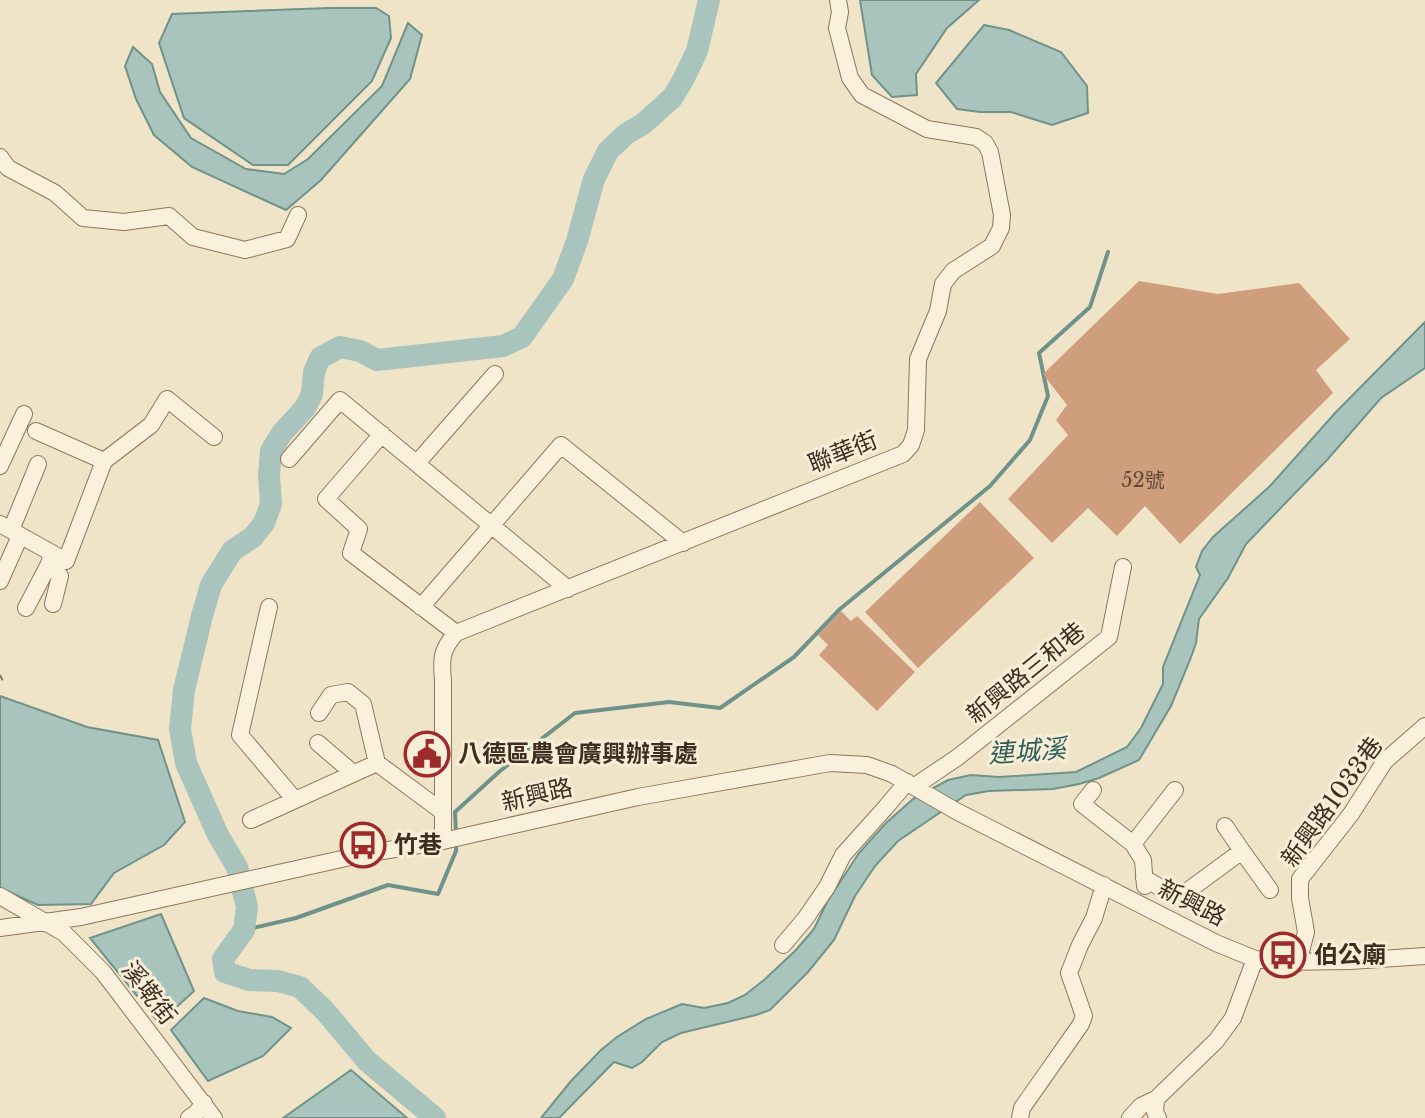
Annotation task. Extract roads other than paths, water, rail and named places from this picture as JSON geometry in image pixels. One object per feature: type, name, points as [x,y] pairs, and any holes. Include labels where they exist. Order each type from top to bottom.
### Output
[{"type":"street","name":"聯華街","points":[[456,633],[903,454],[911,445],[916,430],[918,359],[938,311],[943,284],[953,271],[992,246],[1001,228],[1002,215],[990,152],[985,143],[976,137],[927,129],[862,95],[850,78],[837,28],[840,12],[838,0]]},
{"type":"street","points":[[0,157],[8,168],[55,193],[83,218],[124,222],[169,216],[193,237],[245,250],[287,239],[298,215]]},
{"type":"street","points":[[417,463],[495,374]]},
{"type":"street","points":[[26,608],[56,559],[104,461],[151,425],[167,399],[214,437]]},
{"type":"street","points":[[289,459],[340,400],[568,589]]},
{"type":"street","points":[[0,466],[24,414]]},
{"type":"street","points":[[36,431],[104,461]]},
{"type":"street","points":[[382,434],[326,499],[359,529],[351,553],[456,633],[448,642],[441,659],[443,812],[452,839]]},
{"type":"street","points":[[421,607],[561,445],[683,543]]},
{"type":"street","points":[[0,581],[11,530],[38,464]]},
{"type":"street","points":[[11,530],[56,559],[60,576],[53,604]]},
{"type":"street","name":"新興路三和巷","points":[[783,945],[827,887],[843,855],[914,786],[958,757],[1109,637],[1123,567]]},
{"type":"street","points":[[269,607],[240,735],[295,800]]},
{"type":"street","points":[[319,713],[331,695],[348,692],[363,704],[377,763],[443,812]]},
{"type":"street","name":"新興路1033巷","points":[[1298,963],[1306,932],[1300,879],[1351,814],[1385,761],[1425,726]]},
{"type":"street","points":[[318,743],[353,773]]},
{"type":"street","points":[[251,820],[377,763]]},
{"type":"street","name":"新興路","points":[[47,922],[127,908],[364,854],[452,839],[638,797],[830,763],[867,765],[914,786],[956,811],[1216,943],[1255,959],[1298,963],[1425,956]]},
{"type":"street","points":[[1093,790],[1082,804],[1133,844],[1143,860],[1148,908]]},
{"type":"street","points":[[1133,844],[1175,790]]},
{"type":"street","points":[[1225,826],[1270,890]]},
{"type":"street","points":[[1144,878],[1178,898],[1242,851]]},
{"type":"street","points":[[1020,1118],[1022,1108],[1084,1016],[1069,973],[1094,918],[1104,885]]},
{"type":"street","name":"溪墘街","points":[[0,896],[64,933],[103,972],[214,1118]]},
{"type":"street","points":[[0,928],[47,922]]},
{"type":"street","points":[[1130,1118],[1141,1106],[1156,1099],[1216,1041],[1233,1018],[1255,959]]},
{"type":"street","points":[[1156,1099],[1158,1118]]},
{"type":"street","points":[[189,1118],[204,1103]]},
{"type":"water","points":[[860,0],[979,0],[947,28],[916,74],[917,95],[892,97],[872,75]]},
{"type":"water","points":[[376,8],[389,16],[391,38],[372,81],[288,165],[253,165],[184,118],[159,43],[172,14]]},
{"type":"water","points":[[408,23],[422,35],[410,79],[321,180],[286,210],[192,167],[154,135],[136,99],[125,66],[133,47],[152,64],[160,92],[191,138],[246,169],[284,174],[308,159],[382,86]]},
{"type":"water","points":[[984,25],[1009,30],[1061,52],[1087,86],[1088,113],[1052,125],[1011,112],[957,109],[936,83]]},
{"type":"water","points":[[1425,322],[1425,368],[1381,398],[1327,460],[1246,544],[1228,578],[1199,619],[1196,643],[1171,706],[1139,760],[1079,784],[1053,789],[989,791],[966,795],[898,841],[875,866],[855,896],[834,940],[808,972],[770,1010],[681,1033],[662,1042],[632,1068],[614,1062],[559,1118],[541,1118],[601,1050],[646,1019],[682,1004],[704,1008],[728,1003],[745,995],[764,980],[814,929],[827,902],[859,853],[913,799],[948,780],[971,775],[999,777],[1076,772],[1127,747],[1141,728],[1163,684],[1163,667],[1200,575],[1196,567],[1202,551],[1213,537],[1269,487],[1336,412]]},
{"type":"water","points":[[0,696],[87,727],[158,740],[185,822],[164,845],[114,873],[91,904],[38,905],[0,888]]},
{"type":"water","points":[[161,914],[194,991],[159,1023],[90,938]]},
{"type":"water","points":[[204,998],[238,1011],[272,1017],[291,1028],[263,1056],[208,1081],[171,1030]]},
{"type":"water","points":[[351,1070],[407,1118],[283,1118]]},
{"type":"waterway","points":[[435,1118],[367,1061],[325,1011],[300,987],[278,981],[249,980],[225,972],[223,959],[244,930],[247,907],[237,867],[218,835],[186,763],[180,729],[184,690],[202,616],[211,585],[232,551],[253,537],[264,523],[271,504],[271,451],[282,433],[305,408],[312,394],[314,372],[320,358],[340,347],[360,351],[377,360],[503,346],[522,337],[563,279],[594,179],[608,151],[672,98],[682,82],[697,51],[709,0]]},
{"type":"waterway","points":[[456,835],[455,812],[500,771],[575,713],[669,702],[720,708],[794,657],[840,609],[990,486],[1030,440],[1048,396],[1039,353],[1090,307],[1108,252]]},
{"type":"waterway","points":[[244,930],[296,918],[388,885],[438,894],[456,844]]},
{"type":"place","name":"八德區農會廣興辦事處","points":[[427,754]]},
{"type":"place","name":"竹巷","points":[[363,845]]},
{"type":"place","name":"伯公廟","points":[[1283,955]]},
{"type":"water label","name":"連城溪","points":[[1027,751]]}]
